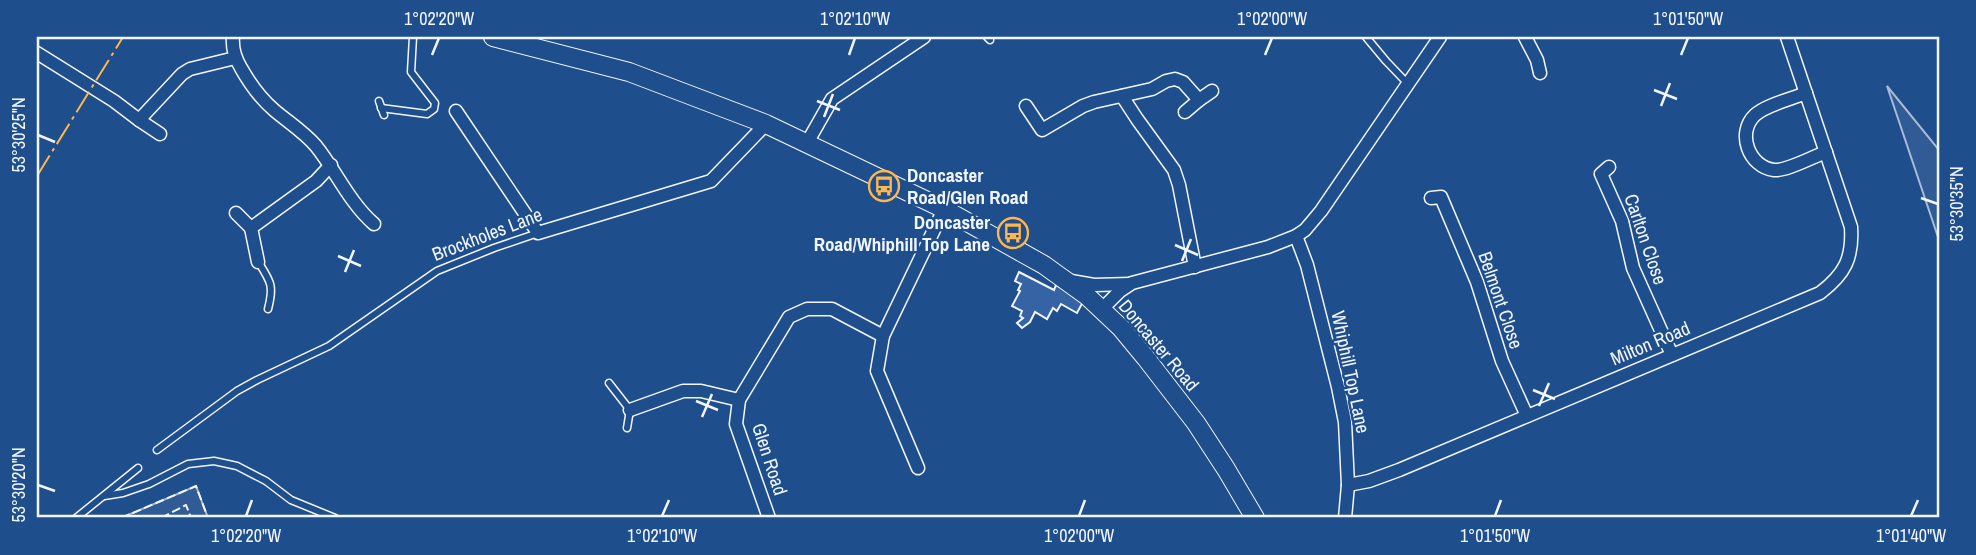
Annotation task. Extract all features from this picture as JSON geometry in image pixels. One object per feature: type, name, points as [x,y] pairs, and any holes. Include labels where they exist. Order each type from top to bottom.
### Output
[{"type":"main road","name":"Doncaster Road","points":[[493,37],[629,72],[766,124],[944,209],[1044,265],[1102,309],[1146,357],[1196,423],[1255,518]]},
{"type":"street","points":[[233,37],[235,58],[255,91],[273,110],[313,142],[331,165],[360,212],[373,224]]},
{"type":"street","points":[[807,144],[832,99],[924,37]]},
{"type":"street","points":[[1068,281],[1094,285],[1131,284],[1247,254],[1296,236],[1312,223],[1440,37]]},
{"type":"street","points":[[1525,37],[1542,63]]},
{"type":"street","name":"Milton Road","points":[[1348,485],[1399,470],[1820,293],[1832,284],[1849,259],[1851,227],[1787,37]]},
{"type":"street","points":[[37,53],[114,101],[160,134]]},
{"type":"street","points":[[139,120],[190,69],[235,58]]},
{"type":"street","points":[[1026,106],[1038,133],[1083,106],[1152,89],[1175,79],[1183,82],[1199,100]]},
{"type":"street","points":[[1185,112],[1212,91]]},
{"type":"street","points":[[1806,93],[1755,116],[1748,125],[1746,148],[1753,159],[1772,170],[1782,169],[1825,152]]},
{"type":"street","points":[[1122,96],[1174,170],[1195,267]]},
{"type":"street","points":[[456,111],[538,233]]},
{"type":"street","name":"Brockholes Lane","points":[[538,233],[711,181],[766,124]]},
{"type":"street","points":[[251,228],[316,181],[331,165]]},
{"type":"street","name":"Carlton Close","points":[[1600,171],[1622,221],[1633,268],[1672,355]]},
{"type":"street","name":"Belmont Close","points":[[1440,195],[1477,282],[1502,361],[1527,416]]},
{"type":"street","points":[[918,468],[877,371],[883,336],[944,209]]},
{"type":"street","points":[[236,213],[251,228],[258,262]]},
{"type":"street","name":"Whiphill Top Lane","points":[[1296,236],[1307,264],[1345,422],[1348,485],[1345,518]]},
{"type":"street","points":[[1102,309],[1131,284]]},
{"type":"street","name":"Glen Road","points":[[769,518],[736,424],[739,400],[789,317],[807,309],[832,309],[883,336]]},
{"type":"street","points":[[630,410],[683,391],[701,391],[739,400]]},
{"type":"lane","points":[[382,108],[427,114],[434,108],[435,103],[411,72],[413,37]]},
{"type":"lane","points":[[1366,37],[1408,84]]},
{"type":"lane","name":"Brockholes Lane","points":[[157,450],[237,391],[329,346],[437,271],[538,233]]},
{"type":"lane","points":[[258,262],[269,278],[273,292],[268,309]]},
{"type":"lane","points":[[609,383],[630,410],[627,428]]},
{"type":"lane","points":[[104,496],[149,484],[188,464],[214,461],[237,466],[266,481],[291,500],[335,518]]},
{"type":"lane","points":[[76,518],[138,468]]},
{"type":"shaded area","points":[[1887,86],[1939,150],[1939,240]]},
{"type":"shaded area","points":[[196,486],[208,518],[121,518]]},
{"type":"building","points":[[1019,272],[1054,290],[1056,285],[1084,300],[1077,313],[1061,304],[1057,311],[1053,308],[1047,319],[1035,312],[1030,322],[1022,328],[1017,323],[1023,318],[1020,316],[1022,311],[1012,306],[1020,291],[1018,290],[1021,284],[1015,281]]},
{"type":"fence","points":[[121,518],[196,486],[208,518]]},
{"type":"fence","points":[[161,518],[186,505],[191,518]]},
{"type":"power","points":[[37,176],[123,37]]},
{"type":"place","name":"Doncaster Road/Glen Road","points":[[884,186]]},
{"type":"place","name":"Doncaster Road/Whiphill Top Lane","points":[[1013,233]]}]
